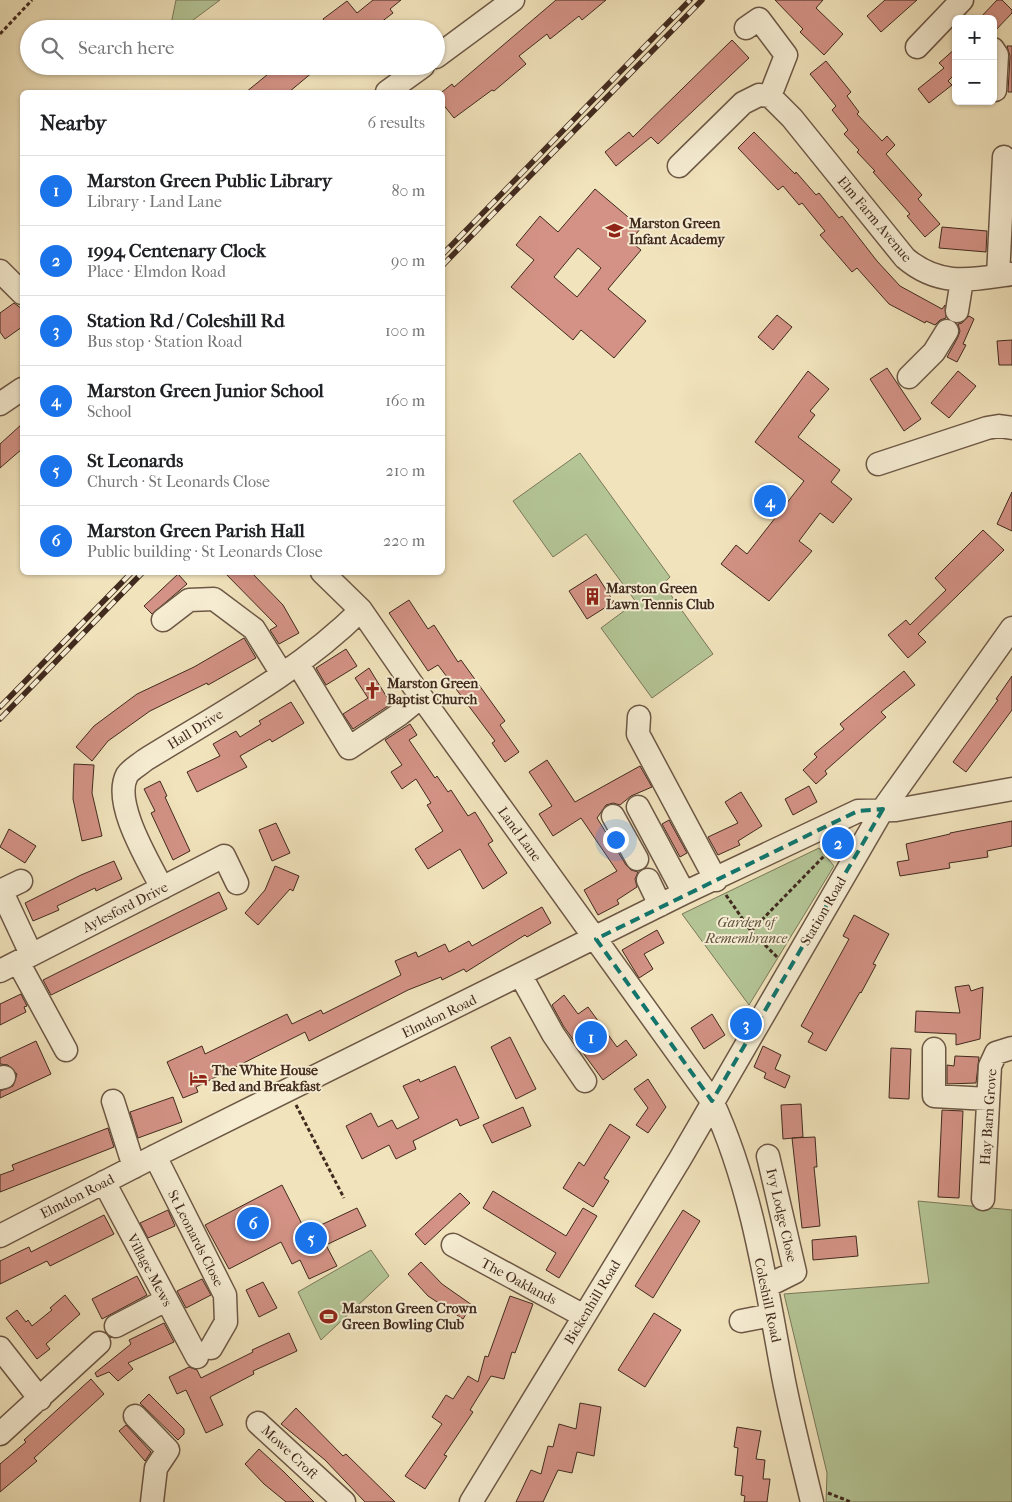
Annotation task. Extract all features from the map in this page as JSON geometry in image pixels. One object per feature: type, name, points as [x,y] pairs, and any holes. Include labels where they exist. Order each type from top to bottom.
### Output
[{"type":"street","points":[[445,50],[513,0]]},
{"type":"street","points":[[917,48],[962,8]]},
{"type":"street","points":[[679,166],[710,150],[743,103],[759,95],[770,96],[786,55],[759,19],[746,28]]},
{"type":"street","points":[[390,90],[411,75]]},
{"type":"street","name":"Elm Farm Avenue","points":[[770,96],[792,118],[905,258],[928,274],[947,279],[962,280],[1005,275]]},
{"type":"street","points":[[1004,157],[1005,275]]},
{"type":"street","points":[[0,271],[20,291]]},
{"type":"street","points":[[957,311],[962,280]]},
{"type":"street","points":[[909,378],[934,352],[947,331]]},
{"type":"street","points":[[0,404],[20,390]]},
{"type":"street","points":[[878,464],[986,428],[999,426],[1012,428]]},
{"type":"street","name":"Land Lane","points":[[325,575],[361,610],[421,697],[712,1101]]},
{"type":"street","points":[[163,620],[189,600],[214,599],[254,629],[290,669],[349,748],[400,714],[421,697]]},
{"type":"street","name":"Hall Drive","points":[[162,888],[133,830],[125,804],[123,788],[127,774],[145,760],[290,669],[336,636],[361,610]]},
{"type":"street","name":"Station Road","points":[[712,1101],[883,809],[1012,628]]},
{"type":"street","points":[[639,717],[638,734],[718,883]]},
{"type":"street","name":"Elmdon Road","points":[[0,1236],[155,1156],[596,939],[684,893],[718,883],[858,811],[896,810],[1012,789]]},
{"type":"street","points":[[638,807],[684,893]]},
{"type":"street","points":[[613,816],[637,859]]},
{"type":"street","name":"Aylesford Drive","points":[[16,963],[224,856],[237,883]]},
{"type":"street","points":[[648,880],[660,905]]},
{"type":"street","points":[[7,887],[16,963],[66,1050]]},
{"type":"street","points":[[521,976],[552,1034],[585,1081]]},
{"type":"street","name":"Hay Barn Grove","points":[[983,1199],[990,1066],[996,1052],[1007,1047],[1012,1048]]},
{"type":"street","points":[[934,1050],[934,1096],[988,1099]]},
{"type":"street","points":[[112,1101],[134,1167]]},
{"type":"street","name":"Coleshill Road","points":[[712,1101],[731,1144],[766,1286],[784,1379],[812,1502]]},
{"type":"street","name":"Bickenhill Road","points":[[471,1502],[680,1159],[712,1101]]},
{"type":"street","name":"St Leonards Close","points":[[155,1156],[226,1296],[226,1322],[204,1353]]},
{"type":"street","name":"Ivy Lodge Close","points":[[766,1286],[795,1272],[768,1156]]},
{"type":"street","name":"Village Mews","points":[[104,1182],[166,1300],[204,1353]]},
{"type":"street","name":"The Oaklands","points":[[453,1246],[584,1316]]},
{"type":"street","points":[[116,1326],[166,1300]]},
{"type":"street","points":[[741,1321],[772,1315]]},
{"type":"street","points":[[0,1434],[99,1343]]},
{"type":"street","points":[[0,1348],[40,1399]]},
{"type":"street","points":[[135,1416],[168,1450],[156,1468],[152,1502]]},
{"type":"street","name":"Mowe Croft","points":[[258,1423],[344,1502]]},
{"type":"path","points":[[0,34],[32,0]]},
{"type":"path","points":[[822,846],[846,872]]},
{"type":"path","points":[[751,931],[827,853]]},
{"type":"path","points":[[718,883],[751,931],[789,969]]},
{"type":"path","points":[[288,1090],[344,1198]]},
{"type":"highlighted area","points":[[883,809],[712,1101],[596,939],[858,811]]},
{"type":"green space","points":[[176,0],[220,0],[193,20],[172,20]]},
{"type":"green space","points":[[580,453],[670,577],[663,584],[713,654],[652,698],[601,628],[636,602],[586,534],[553,557],[513,501]]},
{"type":"green space","points":[[849,835],[836,858],[823,843]]},
{"type":"green space","name":"Garden of Remembrance","points":[[819,848],[834,866],[749,1005],[682,914]]},
{"type":"green space","points":[[918,1201],[1012,1210],[1012,1502],[826,1502],[827,1473],[784,1294],[929,1283]]},
{"type":"green space","name":"Marston Green Crown Green Bowling Club","points":[[371,1250],[389,1276],[321,1340],[298,1292]]},
{"type":"building","points":[[373,0],[401,0],[390,9],[393,13],[384,20],[323,19],[347,1],[357,13]]},
{"type":"building","points":[[556,0],[606,0],[582,20],[579,16],[550,39],[547,34],[519,56],[526,64],[494,91],[492,90],[454,118],[445,107],[444,90],[452,84],[454,87]]},
{"type":"building","points":[[775,0],[823,0],[816,8],[843,34],[824,55],[800,32],[803,29]]},
{"type":"building","points":[[885,0],[917,0],[881,32],[867,16]]},
{"type":"building","points":[[997,0],[1002,0],[1012,10],[1012,13],[997,29],[997,15],[983,15]]},
{"type":"building","points":[[732,40],[749,58],[658,144],[651,137],[616,166],[605,152],[629,132],[633,137]]},
{"type":"building","points":[[1007,46],[1012,46],[1012,92],[1008,92],[1010,56]]},
{"type":"building","points":[[952,52],[952,77],[948,81],[952,85],[929,103],[918,89],[944,68],[939,63]]},
{"type":"building","points":[[826,61],[851,92],[847,96],[859,112],[857,114],[882,141],[887,136],[895,145],[886,154],[922,195],[918,199],[940,224],[925,237],[907,216],[910,214],[873,172],[875,171],[857,152],[859,150],[844,134],[848,130],[832,110],[836,106],[810,74]]},
{"type":"building","points":[[267,75],[309,75],[291,90],[248,90]]},
{"type":"building","points":[[754,132],[795,174],[796,172],[816,195],[819,193],[839,218],[842,216],[877,261],[900,286],[942,309],[945,305],[946,318],[940,320],[935,325],[926,321],[925,323],[889,304],[857,268],[852,272],[820,235],[825,231],[802,203],[799,205],[783,186],[778,190],[738,148]]},
{"type":"building","points":[[595,189],[641,228],[630,241],[641,250],[608,289],[646,321],[614,358],[581,330],[573,340],[511,287],[534,260],[516,245],[540,216],[558,232]],"holes":[[[578,248],[601,268],[577,297],[554,277]]]},
{"type":"building","points":[[942,227],[987,231],[986,252],[939,248]]},
{"type":"building","points":[[14,303],[20,308],[20,328],[5,339],[0,332],[0,313]]},
{"type":"building","points":[[777,315],[792,327],[773,350],[758,337]]},
{"type":"building","points":[[969,316],[974,319],[963,344],[966,345],[957,362],[947,357],[960,331],[958,324],[962,323]]},
{"type":"building","points":[[1012,340],[1012,365],[999,365],[997,341]]},
{"type":"building","points":[[887,368],[921,419],[904,431],[870,379]]},
{"type":"building","points":[[808,371],[829,389],[810,411],[815,415],[798,437],[840,470],[831,482],[852,499],[833,523],[820,513],[799,541],[812,551],[769,601],[721,564],[736,545],[747,554],[804,481],[755,442]]},
{"type":"building","points":[[958,371],[976,386],[949,418],[931,403]]},
{"type":"building","points":[[20,426],[20,451],[0,468],[0,444]]},
{"type":"building","points":[[1012,492],[1012,531],[997,524]]},
{"type":"building","points":[[983,530],[1004,550],[918,634],[926,642],[908,658],[888,635],[906,620],[910,625],[946,590],[935,578]]},
{"type":"building","name":"Marston Green Lawn Tennis Club","points":[[596,574],[614,602],[587,619],[569,591]]},
{"type":"building","points":[[177,575],[187,584],[152,614],[144,606]]},
{"type":"building","points":[[227,575],[254,575],[283,605],[299,633],[279,644],[270,630],[277,626]]},
{"type":"building","points":[[409,600],[428,629],[434,625],[458,662],[461,660],[505,721],[500,725],[519,752],[505,762],[492,743],[495,741],[438,665],[428,671],[389,613]]},
{"type":"building","points":[[244,638],[256,658],[208,685],[207,683],[150,711],[108,741],[92,761],[76,747],[94,726],[137,694],[194,667]]},
{"type":"building","points":[[346,649],[357,666],[326,685],[316,668]]},
{"type":"building","points":[[369,668],[391,704],[353,729],[343,714],[368,698],[355,678]]},
{"type":"building","points":[[904,671],[915,685],[881,712],[886,717],[825,771],[827,774],[816,784],[803,770],[817,757],[814,754],[844,729],[840,724]]},
{"type":"building","points":[[1012,676],[1012,710],[966,772],[953,762],[998,700],[996,699]]},
{"type":"building","points":[[291,702],[304,723],[272,742],[270,739],[240,756],[247,767],[197,792],[187,772],[220,756],[213,744],[236,731],[240,737],[261,724],[259,721]]},
{"type":"building","points":[[410,724],[417,735],[409,740],[435,778],[437,776],[448,792],[451,790],[468,816],[475,812],[493,841],[488,844],[507,873],[483,889],[460,849],[428,869],[415,849],[443,831],[427,805],[431,803],[416,779],[402,789],[391,772],[402,765],[385,740]]},
{"type":"building","points":[[547,760],[575,802],[640,766],[652,787],[631,796],[620,805],[613,803],[606,805],[597,818],[626,865],[631,870],[638,872],[635,879],[637,887],[617,900],[619,904],[598,915],[584,890],[617,871],[581,818],[553,836],[539,814],[552,806],[529,772]]},
{"type":"building","points":[[74,764],[94,765],[92,793],[102,836],[82,841],[73,799]]},
{"type":"building","points":[[160,781],[167,796],[165,797],[190,851],[173,860],[151,813],[155,811],[144,789]]},
{"type":"building","points":[[809,786],[817,802],[793,815],[785,799]]},
{"type":"building","points":[[741,792],[762,826],[738,841],[740,845],[718,855],[708,837],[738,823],[725,802]]},
{"type":"building","points":[[669,820],[687,853],[680,857],[662,824]]},
{"type":"building","points":[[1012,821],[1012,846],[987,851],[988,857],[949,863],[950,868],[900,876],[897,862],[909,860],[906,844]]},
{"type":"building","points":[[276,823],[290,853],[272,861],[259,830]]},
{"type":"building","points":[[9,829],[36,846],[25,863],[0,847]]},
{"type":"building","points":[[114,861],[122,879],[96,891],[95,888],[57,906],[59,910],[33,921],[25,903]]},
{"type":"building","points":[[275,866],[299,876],[293,891],[290,889],[258,925],[245,913],[265,890]]},
{"type":"building","points":[[219,892],[227,909],[51,995],[43,980]]},
{"type":"building","points":[[542,907],[551,923],[527,937],[525,935],[466,972],[464,969],[442,980],[441,977],[408,990],[309,1041],[305,1032],[196,1087],[198,1092],[183,1098],[167,1062],[202,1046],[205,1054],[287,1014],[292,1024],[321,1010],[323,1014],[401,975],[395,961],[416,952],[418,957],[445,944],[449,952],[469,941],[472,946]]},
{"type":"building","points":[[854,915],[889,934],[873,964],[876,965],[861,993],[826,1051],[808,1042],[813,1033],[801,1026],[849,939],[843,936]]},
{"type":"building","points":[[657,930],[664,943],[644,954],[653,969],[639,978],[622,950]]},
{"type":"building","points":[[969,985],[971,991],[983,987],[980,1039],[956,1045],[956,1034],[915,1032],[916,1011],[960,1013],[955,987]]},
{"type":"building","points":[[21,994],[27,1006],[24,1007],[26,1012],[0,1025],[0,1004]]},
{"type":"building","points":[[564,995],[578,1014],[588,1007],[617,1047],[626,1040],[637,1055],[603,1080],[564,1027],[552,1005]]},
{"type":"building","points":[[712,1014],[725,1035],[704,1049],[691,1028]]},
{"type":"building","points":[[510,1037],[536,1089],[516,1099],[491,1047]]},
{"type":"building","points":[[36,1041],[51,1074],[0,1098],[0,1091],[13,1086],[17,1074],[8,1065],[0,1064],[0,1058]]},
{"type":"building","points":[[763,1046],[781,1055],[775,1069],[790,1076],[785,1088],[764,1078],[766,1073],[754,1067]]},
{"type":"building","points":[[891,1048],[911,1049],[909,1099],[889,1098]]},
{"type":"building","points":[[955,1056],[979,1057],[976,1083],[947,1084],[947,1065],[954,1066]]},
{"type":"building","points":[[455,1066],[479,1118],[460,1126],[457,1119],[413,1141],[416,1149],[396,1159],[389,1145],[362,1159],[346,1126],[371,1113],[378,1127],[392,1120],[397,1129],[419,1118],[403,1086],[419,1079],[420,1082]]},
{"type":"building","points":[[648,1079],[666,1107],[648,1133],[636,1125],[648,1108],[634,1089]]},
{"type":"building","points":[[173,1097],[182,1122],[138,1138],[130,1112]]},
{"type":"building","points":[[801,1104],[803,1137],[783,1139],[781,1105]]},
{"type":"building","points":[[523,1107],[531,1126],[492,1143],[483,1125]]},
{"type":"building","points":[[942,1110],[963,1111],[959,1198],[938,1197]]},
{"type":"building","points":[[610,1124],[630,1137],[604,1178],[609,1181],[593,1207],[563,1188],[579,1162],[584,1166]]},
{"type":"building","points":[[108,1128],[114,1147],[0,1192],[0,1175],[14,1170],[12,1165]]},
{"type":"building","points":[[815,1137],[817,1167],[814,1167],[820,1226],[802,1228],[792,1138]]},
{"type":"building","points":[[282,1185],[306,1232],[357,1208],[366,1226],[326,1245],[337,1266],[309,1279],[300,1260],[292,1264],[281,1242],[229,1269],[205,1225]]},
{"type":"building","points":[[493,1191],[566,1236],[583,1208],[597,1216],[559,1278],[546,1270],[556,1253],[483,1208]]},
{"type":"building","points":[[460,1193],[470,1203],[425,1245],[415,1234]]},
{"type":"building","points":[[168,1210],[175,1226],[148,1238],[140,1223]]},
{"type":"building","points":[[683,1210],[700,1221],[653,1298],[635,1286]]},
{"type":"building","points":[[104,1215],[114,1234],[50,1266],[47,1261],[0,1284],[0,1261],[29,1247],[31,1252]]},
{"type":"building","points":[[856,1236],[858,1256],[813,1260],[812,1240]]},
{"type":"building","points":[[421,1262],[442,1284],[472,1305],[463,1319],[428,1296],[408,1274]]},
{"type":"building","points":[[137,1276],[147,1295],[102,1319],[92,1299]]},
{"type":"building","points":[[202,1279],[211,1295],[186,1308],[177,1291]]},
{"type":"building","points":[[263,1282],[277,1308],[259,1317],[246,1290]]},
{"type":"building","points":[[65,1295],[80,1314],[46,1344],[50,1349],[37,1359],[6,1318],[17,1310],[26,1322],[28,1320],[32,1326],[52,1310],[50,1308]]},
{"type":"building","points":[[510,1296],[533,1304],[515,1353],[512,1352],[504,1379],[491,1376],[470,1410],[473,1412],[444,1455],[447,1456],[425,1489],[405,1476],[442,1424],[432,1417],[446,1395],[453,1399],[468,1376],[478,1382],[485,1356],[488,1357]]},
{"type":"building","points":[[654,1313],[681,1330],[645,1387],[618,1370]]},
{"type":"building","points":[[164,1323],[174,1342],[128,1363],[133,1369],[118,1381],[109,1372],[97,1377],[95,1373],[131,1344],[129,1340]]},
{"type":"building","points":[[289,1333],[297,1351],[253,1371],[254,1374],[210,1397],[223,1425],[206,1433],[186,1390],[177,1394],[169,1377],[189,1367],[197,1370],[201,1378],[253,1352],[252,1350]]},
{"type":"building","points":[[91,1379],[104,1394],[34,1458],[37,1461],[0,1492],[0,1464],[26,1442],[24,1440]]},
{"type":"building","points":[[149,1394],[184,1429],[184,1434],[178,1440],[140,1403]]},
{"type":"building","points":[[580,1403],[601,1407],[594,1456],[577,1452],[572,1473],[558,1470],[543,1502],[516,1502],[531,1470],[541,1474],[548,1446],[553,1447],[559,1424],[576,1429]]},
{"type":"building","points":[[296,1408],[343,1456],[346,1454],[395,1502],[365,1502],[325,1460],[281,1424]]},
{"type":"building","points":[[126,1425],[151,1452],[145,1461],[119,1431]]},
{"type":"building","points":[[737,1427],[761,1431],[756,1459],[765,1460],[763,1479],[770,1479],[767,1502],[744,1502],[745,1496],[741,1495],[743,1476],[735,1475],[738,1448],[734,1447]]},
{"type":"building","points":[[259,1449],[314,1502],[286,1502],[264,1484],[245,1464]]},
{"type":"railway","points":[[445,252],[690,0]]},
{"type":"railway","points":[[445,263],[702,0]]},
{"type":"railway","points":[[0,707],[129,575]]},
{"type":"railway","points":[[0,719],[140,575]]},
{"type":"place","name":"Marston Green Infant Academy","points":[[615,231]]},
{"type":"place","name":"Marston Green Junior School","points":[[770,501]]},
{"type":"place","name":"Marston Green Lawn Tennis Club","points":[[592,596]]},
{"type":"place","name":"Marston Green Baptist Church","points":[[373,691]]},
{"type":"place","name":"1994 Centenary Clock","points":[[838,843]]},
{"type":"place","name":"Station Rd / Coleshill Rd","points":[[746,1024]]},
{"type":"place","name":"Marston Green Public Library","points":[[591,1037]]},
{"type":"place","name":"The White House Bed and Breakfast","points":[[198,1078]]},
{"type":"place","name":"Marston Green Parish Hall","points":[[253,1223]]},
{"type":"place","name":"St Leonards","points":[[311,1238]]},
{"type":"place","name":"Marston Green Crown Green Bowling Club","points":[[328,1316]]}]
